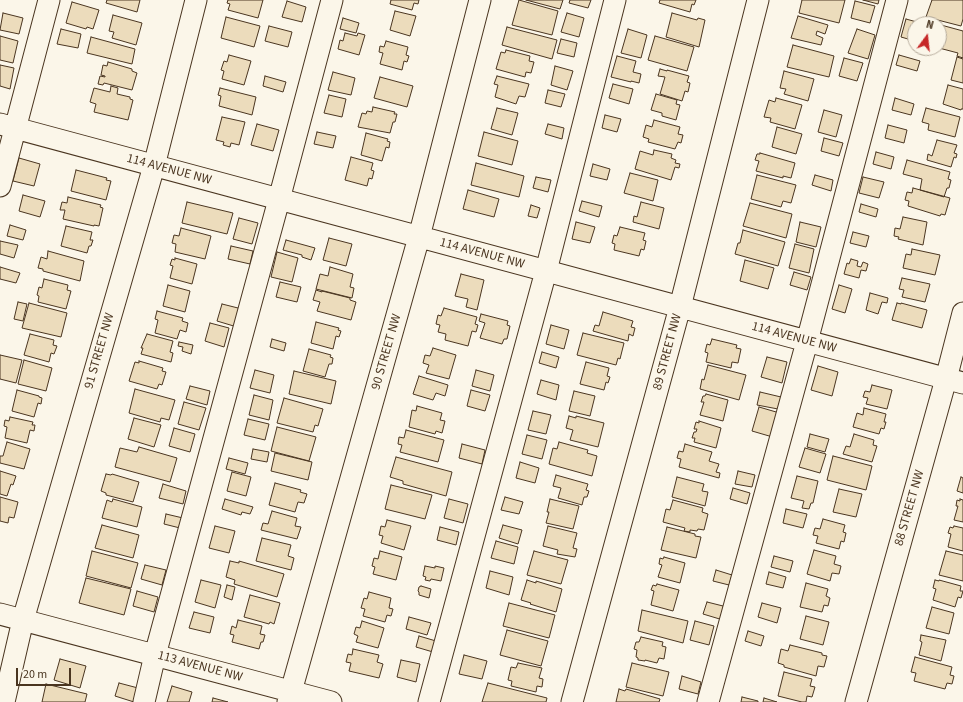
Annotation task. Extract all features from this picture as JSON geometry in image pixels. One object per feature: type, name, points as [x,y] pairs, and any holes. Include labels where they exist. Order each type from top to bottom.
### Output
[{"type":"street","points":[[0,186],[8,126],[49,0]]},
{"type":"street","name":"91 STREET NW","points":[[4,702],[23,620],[154,166],[196,0]]},
{"type":"street","points":[[144,702],[155,655],[332,0]]},
{"type":"street","name":"90 STREET NW","points":[[290,697],[419,237],[480,0]]},
{"type":"street","points":[[429,702],[546,271],[615,0]]},
{"type":"street","name":"89 STREET NW","points":[[572,702],[680,307],[758,0]]},
{"type":"street","points":[[708,702],[807,342],[896,0]]},
{"type":"street","name":"114 AVENUE NW","points":[[8,126],[955,381]]},
{"type":"street","name":"88 STREET NW","points":[[856,702],[955,381],[963,313]]},
{"type":"street","name":"113 AVENUE NW","points":[[0,614],[155,655],[290,697],[331,702]]},
{"type":"building","points":[[107,0],[140,0],[137,12],[106,3]]},
{"type":"building","points":[[228,0],[263,0],[258,18],[228,10],[230,4],[227,3]]},
{"type":"building","points":[[391,0],[419,0],[418,4],[414,3],[412,10],[390,4]]},
{"type":"building","points":[[519,0],[558,11],[552,35],[512,25]]},
{"type":"building","points":[[526,0],[563,0],[560,9]]},
{"type":"building","points":[[570,0],[591,0],[588,8],[569,3]]},
{"type":"building","points":[[660,0],[696,0],[694,5],[692,4],[690,12],[659,3]]},
{"type":"building","points":[[802,0],[845,0],[839,23],[799,13]]},
{"type":"building","points":[[863,0],[879,0],[878,4]]},
{"type":"building","points":[[932,0],[963,0],[963,19],[961,26],[947,22],[947,16],[926,16]]},
{"type":"building","points":[[287,1],[306,7],[302,22],[282,17]]},
{"type":"building","points":[[855,1],[875,6],[870,23],[851,18]]},
{"type":"building","points":[[72,2],[99,10],[93,29],[87,27],[86,29],[66,23]]},
{"type":"building","points":[[395,11],[416,16],[410,36],[390,30]]},
{"type":"building","points":[[3,13],[23,18],[19,34],[0,30]]},
{"type":"building","points":[[567,13],[584,18],[579,37],[561,32]]},
{"type":"building","points":[[672,13],[697,20],[698,18],[705,20],[699,47],[666,37]]},
{"type":"building","points":[[113,15],[142,23],[136,45],[112,38],[114,32],[109,31]]},
{"type":"building","points":[[798,16],[828,25],[825,34],[817,31],[816,35],[823,38],[821,45],[791,38]]},
{"type":"building","points":[[226,17],[260,26],[254,47],[221,38]]},
{"type":"building","points":[[343,18],[359,23],[356,33],[340,29]]},
{"type":"building","points":[[906,19],[907,19],[907,39],[901,37]]},
{"type":"building","points":[[269,26],[292,32],[288,47],[265,41]]},
{"type":"building","points":[[507,27],[557,40],[552,59],[502,45]]},
{"type":"building","points":[[947,27],[963,31],[963,58],[957,56],[958,53],[947,50]]},
{"type":"building","points":[[61,29],[81,34],[78,48],[57,44]]},
{"type":"building","points":[[628,29],[647,35],[641,58],[621,53]]},
{"type":"building","points":[[857,29],[875,35],[868,59],[848,53]]},
{"type":"building","points":[[345,33],[357,36],[358,33],[365,35],[359,55],[338,49],[340,40],[343,41]]},
{"type":"building","points":[[0,36],[18,41],[13,63],[0,60]]},
{"type":"building","points":[[655,36],[694,47],[687,71],[648,60]]},
{"type":"building","points":[[91,37],[135,49],[132,64],[87,53]]},
{"type":"building","points":[[561,39],[577,43],[574,57],[557,53]]},
{"type":"building","points":[[386,41],[408,47],[406,55],[409,56],[407,62],[404,61],[402,70],[380,64],[383,53],[379,52],[380,46],[384,47]]},
{"type":"building","points":[[793,45],[834,56],[829,77],[787,67]]},
{"type":"building","points":[[506,50],[530,56],[529,61],[534,62],[531,73],[526,72],[525,77],[496,69],[501,52],[505,53]]},
{"type":"building","points":[[229,55],[251,61],[244,85],[222,79],[224,71],[221,70],[224,61],[227,62]]},
{"type":"building","points":[[899,55],[920,61],[917,71],[896,65]]},
{"type":"building","points":[[617,56],[636,61],[633,72],[641,74],[639,83],[611,77]]},
{"type":"building","points":[[957,57],[963,59],[963,83],[951,80]]},
{"type":"building","points":[[844,58],[863,63],[857,81],[839,76]]},
{"type":"building","points":[[108,62],[132,69],[132,71],[137,73],[132,90],[104,83],[103,85],[98,84],[100,76],[105,77],[101,75],[103,65],[107,66]]},
{"type":"building","points":[[0,65],[14,68],[10,89],[0,86]]},
{"type":"building","points":[[555,66],[573,71],[567,90],[551,85]]},
{"type":"building","points":[[660,69],[689,76],[687,82],[690,83],[688,92],[685,91],[682,101],[660,94],[665,77],[658,76]]},
{"type":"building","points":[[784,71],[814,79],[808,101],[784,94],[786,89],[780,88]]},
{"type":"building","points":[[333,72],[355,78],[351,95],[328,90]]},
{"type":"building","points":[[265,76],[286,82],[283,92],[263,86]]},
{"type":"building","points":[[497,76],[529,84],[525,97],[519,96],[516,104],[495,97],[498,85],[494,84]]},
{"type":"building","points":[[380,77],[413,86],[407,107],[374,98]]},
{"type":"building","points":[[613,84],[633,89],[629,104],[609,98]]},
{"type":"building","points":[[948,85],[963,89],[963,109],[961,110],[943,104]]},
{"type":"building","points":[[111,86],[118,88],[117,94],[130,97],[130,99],[133,100],[128,120],[94,112],[96,104],[90,102],[94,88],[110,92]]},
{"type":"building","points":[[220,88],[256,97],[252,115],[219,106],[221,96],[218,95]]},
{"type":"building","points":[[548,90],[565,94],[561,107],[545,103]]},
{"type":"building","points":[[656,94],[677,100],[676,104],[680,105],[676,120],[662,116],[662,113],[651,110]]},
{"type":"building","points":[[329,95],[346,99],[342,117],[324,113]]},
{"type":"building","points":[[776,98],[802,105],[795,129],[770,122],[771,118],[764,117],[769,100],[775,102]]},
{"type":"building","points":[[895,98],[914,104],[911,115],[892,110]]},
{"type":"building","points":[[373,107],[395,112],[394,114],[397,114],[390,133],[358,127],[362,113],[366,114],[367,111],[372,112]]},
{"type":"building","points":[[497,108],[518,113],[512,135],[491,129]]},
{"type":"building","points":[[926,108],[960,117],[955,137],[928,130],[929,124],[922,122]]},
{"type":"building","points":[[824,110],[842,115],[836,137],[818,132]]},
{"type":"building","points":[[605,115],[621,119],[617,132],[602,128]]},
{"type":"building","points":[[222,117],[245,122],[239,145],[231,143],[230,147],[223,145],[224,142],[216,140]]},
{"type":"building","points":[[654,120],[680,127],[678,134],[683,135],[681,143],[678,142],[675,149],[648,142],[649,139],[643,137],[646,125],[652,127]]},
{"type":"building","points":[[257,124],[279,130],[273,151],[251,145]]},
{"type":"building","points":[[548,124],[564,128],[562,139],[545,134]]},
{"type":"building","points":[[888,125],[907,130],[904,143],[885,138]]},
{"type":"building","points":[[777,127],[802,134],[796,154],[772,147]]},
{"type":"building","points":[[317,132],[336,136],[333,148],[314,144]]},
{"type":"building","points":[[484,132],[518,141],[512,165],[478,156]]},
{"type":"building","points":[[366,133],[388,139],[387,141],[390,142],[389,148],[386,147],[382,161],[361,155]]},
{"type":"building","points":[[824,138],[843,143],[839,156],[821,151]]},
{"type":"building","points":[[937,140],[957,145],[954,153],[957,154],[956,158],[954,157],[951,167],[927,160],[928,154],[932,156]]},
{"type":"building","points":[[654,150],[672,154],[671,158],[676,160],[675,163],[680,164],[679,168],[675,167],[671,180],[635,169],[640,151],[653,155]]},
{"type":"building","points":[[876,152],[894,157],[891,169],[873,164]]},
{"type":"building","points":[[760,153],[795,163],[791,178],[783,176],[783,178],[756,171],[759,161],[755,160],[757,154]]},
{"type":"building","points":[[351,157],[373,163],[371,170],[374,171],[372,179],[369,178],[367,186],[345,180]]},
{"type":"building","points":[[19,158],[40,164],[34,186],[13,181]]},
{"type":"building","points":[[907,160],[950,172],[948,179],[951,180],[944,197],[920,190],[922,179],[903,174]]},
{"type":"building","points":[[476,163],[524,176],[519,197],[471,185]]},
{"type":"building","points":[[593,164],[610,169],[607,180],[590,176]]},
{"type":"building","points":[[76,170],[107,178],[106,180],[111,181],[106,200],[71,191]]},
{"type":"building","points":[[630,173],[658,180],[653,201],[624,193]]},
{"type":"building","points":[[757,175],[796,185],[791,203],[783,201],[781,207],[751,199]]},
{"type":"building","points":[[815,175],[833,180],[831,191],[812,185]]},
{"type":"building","points":[[536,177],[551,180],[548,192],[533,188]]},
{"type":"building","points":[[863,177],[884,182],[879,198],[859,193]]},
{"type":"building","points":[[913,188],[950,198],[945,215],[941,214],[940,216],[908,206],[909,201],[905,200],[907,192],[912,193]]},
{"type":"building","points":[[468,190],[499,199],[494,217],[463,209]]},
{"type":"building","points":[[23,195],[45,201],[40,217],[19,211]]},
{"type":"building","points":[[68,197],[101,205],[100,207],[103,208],[99,226],[63,219],[65,210],[60,210],[62,202],[67,203]]},
{"type":"building","points":[[582,201],[602,206],[599,217],[579,211]]},
{"type":"building","points":[[187,202],[233,213],[227,234],[182,223]]},
{"type":"building","points":[[641,202],[664,208],[659,229],[633,222],[634,216],[637,217]]},
{"type":"building","points":[[750,203],[792,214],[786,238],[743,226]]},
{"type":"building","points":[[861,204],[878,209],[876,217],[859,212]]},
{"type":"building","points":[[531,205],[540,208],[537,218],[528,216]]},
{"type":"building","points":[[903,217],[927,222],[923,245],[898,239],[899,237],[894,236],[895,228],[900,229]]},
{"type":"building","points":[[239,218],[258,223],[252,244],[233,239]]},
{"type":"building","points":[[576,222],[595,227],[590,243],[572,239]]},
{"type":"building","points":[[800,222],[821,227],[816,247],[796,242]]},
{"type":"building","points":[[10,225],[26,230],[23,240],[7,236]]},
{"type":"building","points":[[66,226],[92,232],[90,240],[93,240],[87,253],[61,246]]},
{"type":"building","points":[[620,227],[645,233],[643,240],[646,241],[644,250],[641,249],[639,256],[614,250],[615,244],[612,243],[614,235],[617,236]]},
{"type":"building","points":[[181,228],[211,236],[205,259],[175,252],[176,244],[172,243],[174,235],[179,236]]},
{"type":"building","points":[[743,230],[785,242],[778,266],[735,254],[738,243],[740,243]]},
{"type":"building","points":[[853,232],[869,236],[866,247],[850,243]]},
{"type":"building","points":[[329,238],[352,244],[346,266],[323,260]]},
{"type":"building","points":[[286,240],[315,248],[311,260],[302,257],[302,255],[283,250]]},
{"type":"building","points":[[0,241],[18,245],[14,258],[0,254]]},
{"type":"building","points":[[795,244],[814,249],[809,273],[789,268]]},
{"type":"building","points":[[231,246],[253,251],[250,264],[228,259]]},
{"type":"building","points":[[912,249],[940,255],[935,275],[903,268],[906,254],[911,255]]},
{"type":"building","points":[[48,251],[84,261],[80,281],[43,271],[43,269],[38,268],[41,257],[47,259]]},
{"type":"building","points":[[277,252],[298,258],[292,282],[271,277]]},
{"type":"building","points":[[175,258],[197,264],[192,284],[170,278],[173,266],[170,265],[172,259],[175,260]]},
{"type":"building","points":[[851,259],[858,261],[857,266],[861,267],[863,262],[868,264],[866,271],[861,270],[859,278],[844,274],[847,263],[849,264]]},
{"type":"building","points":[[745,260],[774,268],[768,289],[740,281]]},
{"type":"building","points":[[0,267],[20,273],[16,283],[0,279]]},
{"type":"building","points":[[330,267],[353,274],[350,287],[354,288],[352,298],[316,289],[320,274],[328,276]]},
{"type":"building","points":[[794,272],[811,277],[807,290],[790,285]]},
{"type":"building","points":[[461,274],[484,280],[477,310],[466,307],[468,299],[455,296]]},
{"type":"building","points":[[902,278],[930,284],[925,302],[902,297],[904,290],[899,289]]},
{"type":"building","points":[[44,279],[68,285],[67,290],[71,291],[66,309],[38,302],[39,296],[37,295],[39,287],[42,288]]},
{"type":"building","points":[[280,282],[301,287],[297,302],[276,297]]},
{"type":"building","points":[[168,285],[190,291],[185,312],[163,306]]},
{"type":"building","points":[[839,285],[852,289],[845,313],[832,309]]},
{"type":"building","points":[[316,290],[350,298],[350,300],[356,302],[351,320],[317,311],[320,302],[313,300]]},
{"type":"building","points":[[870,293],[888,298],[887,303],[882,302],[878,314],[866,310]]},
{"type":"building","points":[[18,302],[27,304],[23,321],[14,319]]},
{"type":"building","points":[[29,303],[67,313],[61,337],[22,328]]},
{"type":"building","points":[[897,303],[927,310],[922,328],[892,320]]},
{"type":"building","points":[[222,304],[242,309],[237,327],[217,321]]},
{"type":"building","points":[[444,308],[477,317],[475,324],[478,325],[476,332],[472,331],[468,346],[445,340],[446,334],[438,332],[440,325],[436,324],[438,315],[441,316]]},
{"type":"building","points":[[157,311],[183,318],[182,321],[188,323],[186,332],[180,330],[177,339],[155,333],[158,320],[155,319]]},
{"type":"building","points":[[603,312],[633,321],[631,327],[635,328],[633,336],[629,334],[628,341],[593,331],[595,325],[599,326]]},
{"type":"building","points":[[481,314],[508,321],[507,325],[510,326],[507,339],[504,339],[502,344],[480,338],[485,323],[479,321]]},
{"type":"building","points":[[316,322],[339,328],[338,330],[341,331],[339,337],[336,336],[333,349],[311,343]]},
{"type":"building","points":[[210,323],[229,328],[224,347],[205,341]]},
{"type":"building","points":[[551,325],[569,330],[564,349],[546,344]]},
{"type":"building","points":[[583,333],[624,343],[620,359],[618,358],[616,365],[577,355]]},
{"type":"building","points":[[30,334],[54,340],[53,345],[57,346],[54,354],[51,353],[49,362],[24,355]]},
{"type":"building","points":[[147,334],[173,341],[170,352],[173,353],[171,362],[141,354],[143,348],[141,348]]},
{"type":"building","points":[[272,339],[286,343],[284,351],[270,347]]},
{"type":"building","points":[[712,339],[737,345],[736,348],[741,349],[738,363],[732,362],[731,368],[706,362],[708,353],[705,352],[707,344],[710,345]]},
{"type":"building","points":[[179,342],[193,345],[191,354],[182,351],[183,347],[178,346]]},
{"type":"building","points":[[433,348],[456,355],[449,379],[426,373],[429,365],[423,363],[425,355],[430,356]]},
{"type":"building","points":[[309,349],[331,355],[330,357],[333,358],[332,364],[329,364],[325,377],[303,371]]},
{"type":"building","points":[[542,352],[559,357],[556,368],[539,363]]},
{"type":"building","points":[[0,355],[22,360],[16,383],[0,379]]},
{"type":"building","points":[[767,357],[787,362],[782,383],[761,377]]},
{"type":"building","points":[[24,360],[52,368],[46,391],[18,384]]},
{"type":"building","points":[[139,361],[163,368],[162,371],[166,372],[162,385],[159,384],[157,389],[129,381],[135,362],[139,363]]},
{"type":"building","points":[[586,362],[609,368],[607,376],[610,377],[608,383],[606,382],[604,390],[580,384]]},
{"type":"building","points":[[708,365],[746,375],[739,400],[700,389],[702,379],[704,380]]},
{"type":"building","points":[[818,366],[838,372],[832,396],[811,390]]},
{"type":"building","points":[[255,370],[274,375],[270,393],[250,388]]},
{"type":"building","points":[[476,370],[494,375],[490,391],[472,386]]},
{"type":"building","points":[[294,371],[336,381],[331,404],[289,394]]},
{"type":"building","points":[[419,376],[448,385],[445,396],[436,393],[433,400],[413,394]]},
{"type":"building","points":[[541,380],[559,385],[556,400],[537,394]]},
{"type":"building","points":[[872,385],[892,390],[887,409],[866,404],[868,398],[863,397],[865,391],[870,392]]},
{"type":"building","points":[[190,386],[210,391],[207,405],[186,399]]},
{"type":"building","points":[[135,389],[175,400],[169,420],[161,418],[160,422],[129,413]]},
{"type":"building","points":[[17,390],[42,398],[41,404],[38,403],[34,417],[12,411]]},
{"type":"building","points":[[471,390],[490,395],[485,411],[467,406]]},
{"type":"building","points":[[574,391],[595,396],[590,416],[569,411]]},
{"type":"building","points":[[760,392],[781,397],[778,409],[757,405]]},
{"type":"building","points":[[706,394],[728,400],[723,421],[700,415],[704,402],[701,402],[703,396]]},
{"type":"building","points":[[254,395],[273,400],[269,420],[249,415]]},
{"type":"building","points":[[284,398],[323,409],[318,426],[315,425],[313,432],[277,423]]},
{"type":"building","points":[[184,402],[206,408],[199,430],[178,424]]},
{"type":"building","points":[[417,406],[442,413],[440,420],[445,421],[442,433],[436,431],[435,434],[409,427],[412,410],[416,411]]},
{"type":"building","points":[[759,407],[783,414],[776,438],[752,431]]},
{"type":"building","points":[[864,408],[886,414],[884,429],[881,428],[879,434],[853,427],[857,413],[863,415]]},
{"type":"building","points":[[533,411],[551,415],[546,434],[528,430]]},
{"type":"building","points":[[569,416],[576,418],[576,416],[604,423],[598,447],[570,440],[573,430],[566,428]]},
{"type":"building","points":[[10,417],[33,422],[32,425],[35,425],[34,431],[30,430],[27,443],[5,438],[7,427],[4,426],[5,420],[9,421]]},
{"type":"building","points":[[134,418],[161,425],[154,447],[128,439]]},
{"type":"building","points":[[248,419],[269,424],[265,440],[244,435]]},
{"type":"building","points":[[699,421],[721,428],[716,448],[694,442],[695,438],[692,438],[697,429],[694,429],[696,422],[699,423]]},
{"type":"building","points":[[277,427],[316,437],[309,461],[271,451]]},
{"type":"building","points":[[174,428],[195,434],[190,452],[169,446]]},
{"type":"building","points":[[406,430],[444,440],[438,462],[400,452],[402,445],[398,444],[399,437],[404,438]]},
{"type":"building","points":[[810,434],[829,439],[825,452],[807,447]]},
{"type":"building","points":[[854,434],[874,440],[873,445],[877,446],[872,462],[843,454],[846,446],[850,447]]},
{"type":"building","points":[[527,435],[547,440],[542,459],[522,454]]},
{"type":"building","points":[[7,442],[30,449],[24,469],[0,463],[0,456],[3,456]]},
{"type":"building","points":[[559,442],[588,450],[587,453],[597,456],[592,476],[549,464],[553,448],[557,449]]},
{"type":"building","points":[[462,444],[485,450],[482,464],[459,458]]},
{"type":"building","points":[[685,444],[712,452],[709,461],[719,464],[716,472],[720,473],[719,478],[679,467],[681,459],[677,458],[679,451],[683,452]]},
{"type":"building","points":[[139,447],[177,458],[170,482],[115,467],[120,448],[137,452]]},
{"type":"building","points":[[805,448],[826,454],[820,473],[799,467]]},
{"type":"building","points":[[253,449],[269,452],[267,462],[251,459]]},
{"type":"building","points":[[275,453],[312,462],[308,480],[271,471]]},
{"type":"building","points":[[833,456],[872,466],[866,490],[827,480]]},
{"type":"building","points":[[396,457],[452,472],[446,496],[403,484],[403,481],[390,477]]},
{"type":"building","points":[[229,458],[248,463],[245,474],[226,469]]},
{"type":"building","points":[[520,462],[539,468],[535,483],[516,478]]},
{"type":"building","points":[[0,471],[16,476],[13,485],[11,484],[7,496],[0,494]]},
{"type":"building","points":[[738,471],[755,475],[752,487],[735,484]]},
{"type":"building","points":[[232,472],[251,477],[246,496],[227,491]]},
{"type":"building","points":[[106,474],[112,474],[139,482],[133,502],[106,495],[106,493],[101,491]]},
{"type":"building","points":[[556,475],[588,484],[586,490],[589,491],[587,497],[584,497],[582,505],[558,498],[561,488],[553,486]]},
{"type":"building","points":[[797,476],[818,481],[813,503],[811,503],[809,509],[802,508],[804,501],[791,498]]},
{"type":"building","points":[[677,477],[704,484],[702,491],[708,492],[705,506],[672,497]]},
{"type":"building","points":[[961,477],[963,478],[963,493],[957,491]]},
{"type":"building","points":[[275,483],[301,490],[300,492],[307,494],[304,503],[298,502],[295,512],[269,505]]},
{"type":"building","points":[[163,484],[186,491],[183,504],[159,498]]},
{"type":"building","points":[[391,485],[432,495],[425,519],[385,509]]},
{"type":"building","points":[[733,488],[750,493],[747,504],[730,499]]},
{"type":"building","points":[[839,489],[862,494],[856,517],[833,512]]},
{"type":"building","points":[[0,497],[18,502],[14,518],[9,517],[8,523],[0,521]]},
{"type":"building","points":[[505,497],[523,502],[519,514],[501,510]]},
{"type":"building","points":[[113,499],[142,507],[137,527],[102,518],[107,500],[112,502]]},
{"type":"building","points":[[225,499],[253,507],[250,514],[242,512],[241,515],[222,509]]},
{"type":"building","points":[[449,499],[468,504],[463,523],[444,518]]},
{"type":"building","points":[[550,499],[579,506],[573,529],[546,523]]},
{"type":"building","points":[[960,499],[963,500],[963,522],[954,520],[958,506],[956,506],[957,500],[960,501]]},
{"type":"building","points":[[673,500],[703,508],[702,512],[708,514],[704,530],[690,530],[690,532],[684,531],[685,528],[663,522],[666,509],[670,510]]},
{"type":"building","points":[[786,509],[807,514],[803,528],[783,523]]},
{"type":"building","points":[[272,511],[297,518],[295,526],[301,527],[297,539],[261,530],[263,523],[268,524]]},
{"type":"building","points":[[166,514],[183,518],[180,528],[164,524]]},
{"type":"building","points":[[823,519],[845,525],[843,532],[846,533],[844,542],[841,541],[839,549],[816,543],[818,536],[813,535],[815,528],[820,529]]},
{"type":"building","points":[[387,520],[411,526],[404,550],[381,543],[383,536],[379,535],[381,526],[385,527]]},
{"type":"building","points":[[102,525],[139,535],[133,558],[95,548]]},
{"type":"building","points":[[503,525],[522,530],[518,544],[499,538]]},
{"type":"building","points":[[215,526],[235,531],[229,553],[209,548]]},
{"type":"building","points":[[548,526],[577,533],[573,548],[577,549],[575,557],[557,554],[558,550],[543,546]]},
{"type":"building","points":[[954,526],[963,528],[963,551],[948,547],[951,534],[948,533],[950,527],[953,528]]},
{"type":"building","points":[[440,527],[459,532],[456,545],[437,540]]},
{"type":"building","points":[[667,527],[701,537],[696,558],[661,550]]},
{"type":"building","points":[[262,538],[291,545],[288,556],[294,558],[291,570],[256,561]]},
{"type":"building","points":[[496,541],[518,547],[514,564],[491,558]]},
{"type":"building","points":[[814,550],[836,556],[834,564],[841,566],[839,574],[832,573],[830,581],[807,574]]},
{"type":"building","points":[[92,551],[138,563],[131,588],[86,576]]},
{"type":"building","points":[[380,551],[402,557],[396,580],[373,574],[375,567],[372,566],[374,558],[378,559]]},
{"type":"building","points":[[534,551],[568,560],[561,584],[527,575]]},
{"type":"building","points":[[946,551],[963,555],[963,581],[939,575]]},
{"type":"building","points":[[774,556],[793,561],[790,572],[771,567]]},
{"type":"building","points":[[664,557],[685,563],[680,583],[658,577],[662,565],[659,564],[660,558],[663,559]]},
{"type":"building","points":[[230,561],[239,563],[239,561],[284,574],[277,597],[234,584],[235,580],[226,577]]},
{"type":"building","points":[[145,565],[166,570],[162,585],[141,579]]},
{"type":"building","points":[[425,566],[444,568],[441,581],[431,579],[430,581],[425,580],[426,577],[423,576]]},
{"type":"building","points":[[716,570],[732,575],[729,585],[713,581]]},
{"type":"building","points":[[490,571],[513,577],[509,595],[486,588]]},
{"type":"building","points":[[769,572],[786,577],[783,588],[766,584]]},
{"type":"building","points":[[86,578],[131,589],[124,615],[79,603]]},
{"type":"building","points":[[201,580],[221,585],[215,608],[195,602]]},
{"type":"building","points":[[527,580],[536,583],[536,581],[562,589],[556,612],[521,600]]},
{"type":"building","points":[[935,580],[961,586],[960,591],[963,591],[961,598],[958,597],[955,607],[933,600],[936,589],[933,588]]},
{"type":"building","points":[[806,583],[828,589],[826,596],[830,598],[828,606],[824,605],[822,612],[800,607]]},
{"type":"building","points":[[657,584],[679,590],[673,611],[651,605],[654,591],[651,590],[653,585],[656,586]]},
{"type":"building","points":[[227,585],[235,587],[232,600],[224,597]]},
{"type":"building","points":[[421,586],[431,589],[429,598],[419,595],[418,591],[419,587]]},
{"type":"building","points":[[137,591],[158,597],[154,612],[133,606]]},
{"type":"building","points":[[369,592],[391,598],[389,608],[393,609],[391,616],[387,615],[385,622],[363,616],[365,609],[361,608],[364,598],[367,599]]},
{"type":"building","points":[[250,595],[280,603],[274,624],[244,617]]},
{"type":"building","points":[[707,602],[727,607],[723,620],[703,614]]},
{"type":"building","points":[[509,603],[555,615],[549,638],[503,626]]},
{"type":"building","points":[[762,603],[781,608],[777,623],[758,617]]},
{"type":"building","points":[[932,607],[954,613],[949,634],[926,628]]},
{"type":"building","points":[[642,610],[688,621],[683,643],[638,631]]},
{"type":"building","points":[[194,612],[214,617],[210,633],[189,628]]},
{"type":"building","points":[[806,616],[829,622],[823,645],[800,639]]},
{"type":"building","points":[[409,617],[431,623],[427,635],[406,629]]},
{"type":"building","points":[[238,620],[262,626],[260,634],[265,635],[259,649],[232,642],[234,635],[230,634],[232,626],[236,628]]},
{"type":"building","points":[[362,621],[384,628],[378,648],[356,642],[358,636],[354,634],[356,627],[360,628]]},
{"type":"building","points":[[695,621],[714,626],[709,645],[690,640]]},
{"type":"building","points":[[507,630],[548,641],[541,666],[500,655]]},
{"type":"building","points":[[748,631],[764,636],[761,646],[745,641]]},
{"type":"building","points":[[921,635],[946,640],[941,661],[919,655],[922,642],[920,641]]},
{"type":"building","points":[[419,636],[436,641],[433,652],[416,647]]},
{"type":"building","points":[[641,637],[663,642],[662,646],[666,647],[664,659],[659,658],[657,663],[638,660],[636,657],[637,650],[634,649],[636,642],[639,642]]},
{"type":"building","points":[[790,645],[822,653],[822,655],[827,656],[824,667],[818,666],[816,676],[784,667],[784,665],[778,663],[781,649],[788,651]]},
{"type":"building","points":[[353,649],[379,655],[377,662],[383,664],[379,678],[349,671],[351,663],[346,662],[348,654],[352,655]]},
{"type":"building","points":[[464,655],[487,661],[482,679],[459,674]]},
{"type":"building","points":[[915,657],[952,667],[950,675],[954,676],[952,684],[947,683],[945,689],[914,681],[916,673],[911,672]]},
{"type":"building","points":[[60,659],[86,666],[80,688],[54,680]]},
{"type":"building","points":[[401,660],[420,664],[416,682],[397,677]]},
{"type":"building","points":[[518,663],[542,668],[539,678],[543,679],[542,687],[537,686],[536,692],[511,686],[512,681],[508,680],[511,667],[516,668]]},
{"type":"building","points":[[632,663],[669,672],[663,696],[626,687]]},
{"type":"building","points":[[784,672],[812,679],[810,686],[815,687],[812,697],[807,696],[806,702],[802,702],[778,696]]},
{"type":"building","points":[[682,676],[701,682],[698,694],[679,689]]},
{"type":"building","points":[[119,683],[138,688],[134,702],[115,696]]},
{"type":"building","points":[[488,683],[547,698],[546,702],[482,702]]},
{"type":"building","points":[[46,684],[87,694],[85,702],[42,702]]},
{"type":"building","points":[[172,686],[192,692],[189,702],[167,702]]},
{"type":"building","points":[[619,689],[625,691],[626,689],[660,699],[659,702],[616,702]]},
{"type":"building","points":[[742,697],[758,701],[758,702],[741,702]]},
{"type":"building","points":[[213,698],[228,702],[212,702]]},
{"type":"building","points":[[764,698],[777,702],[763,702]]}]
